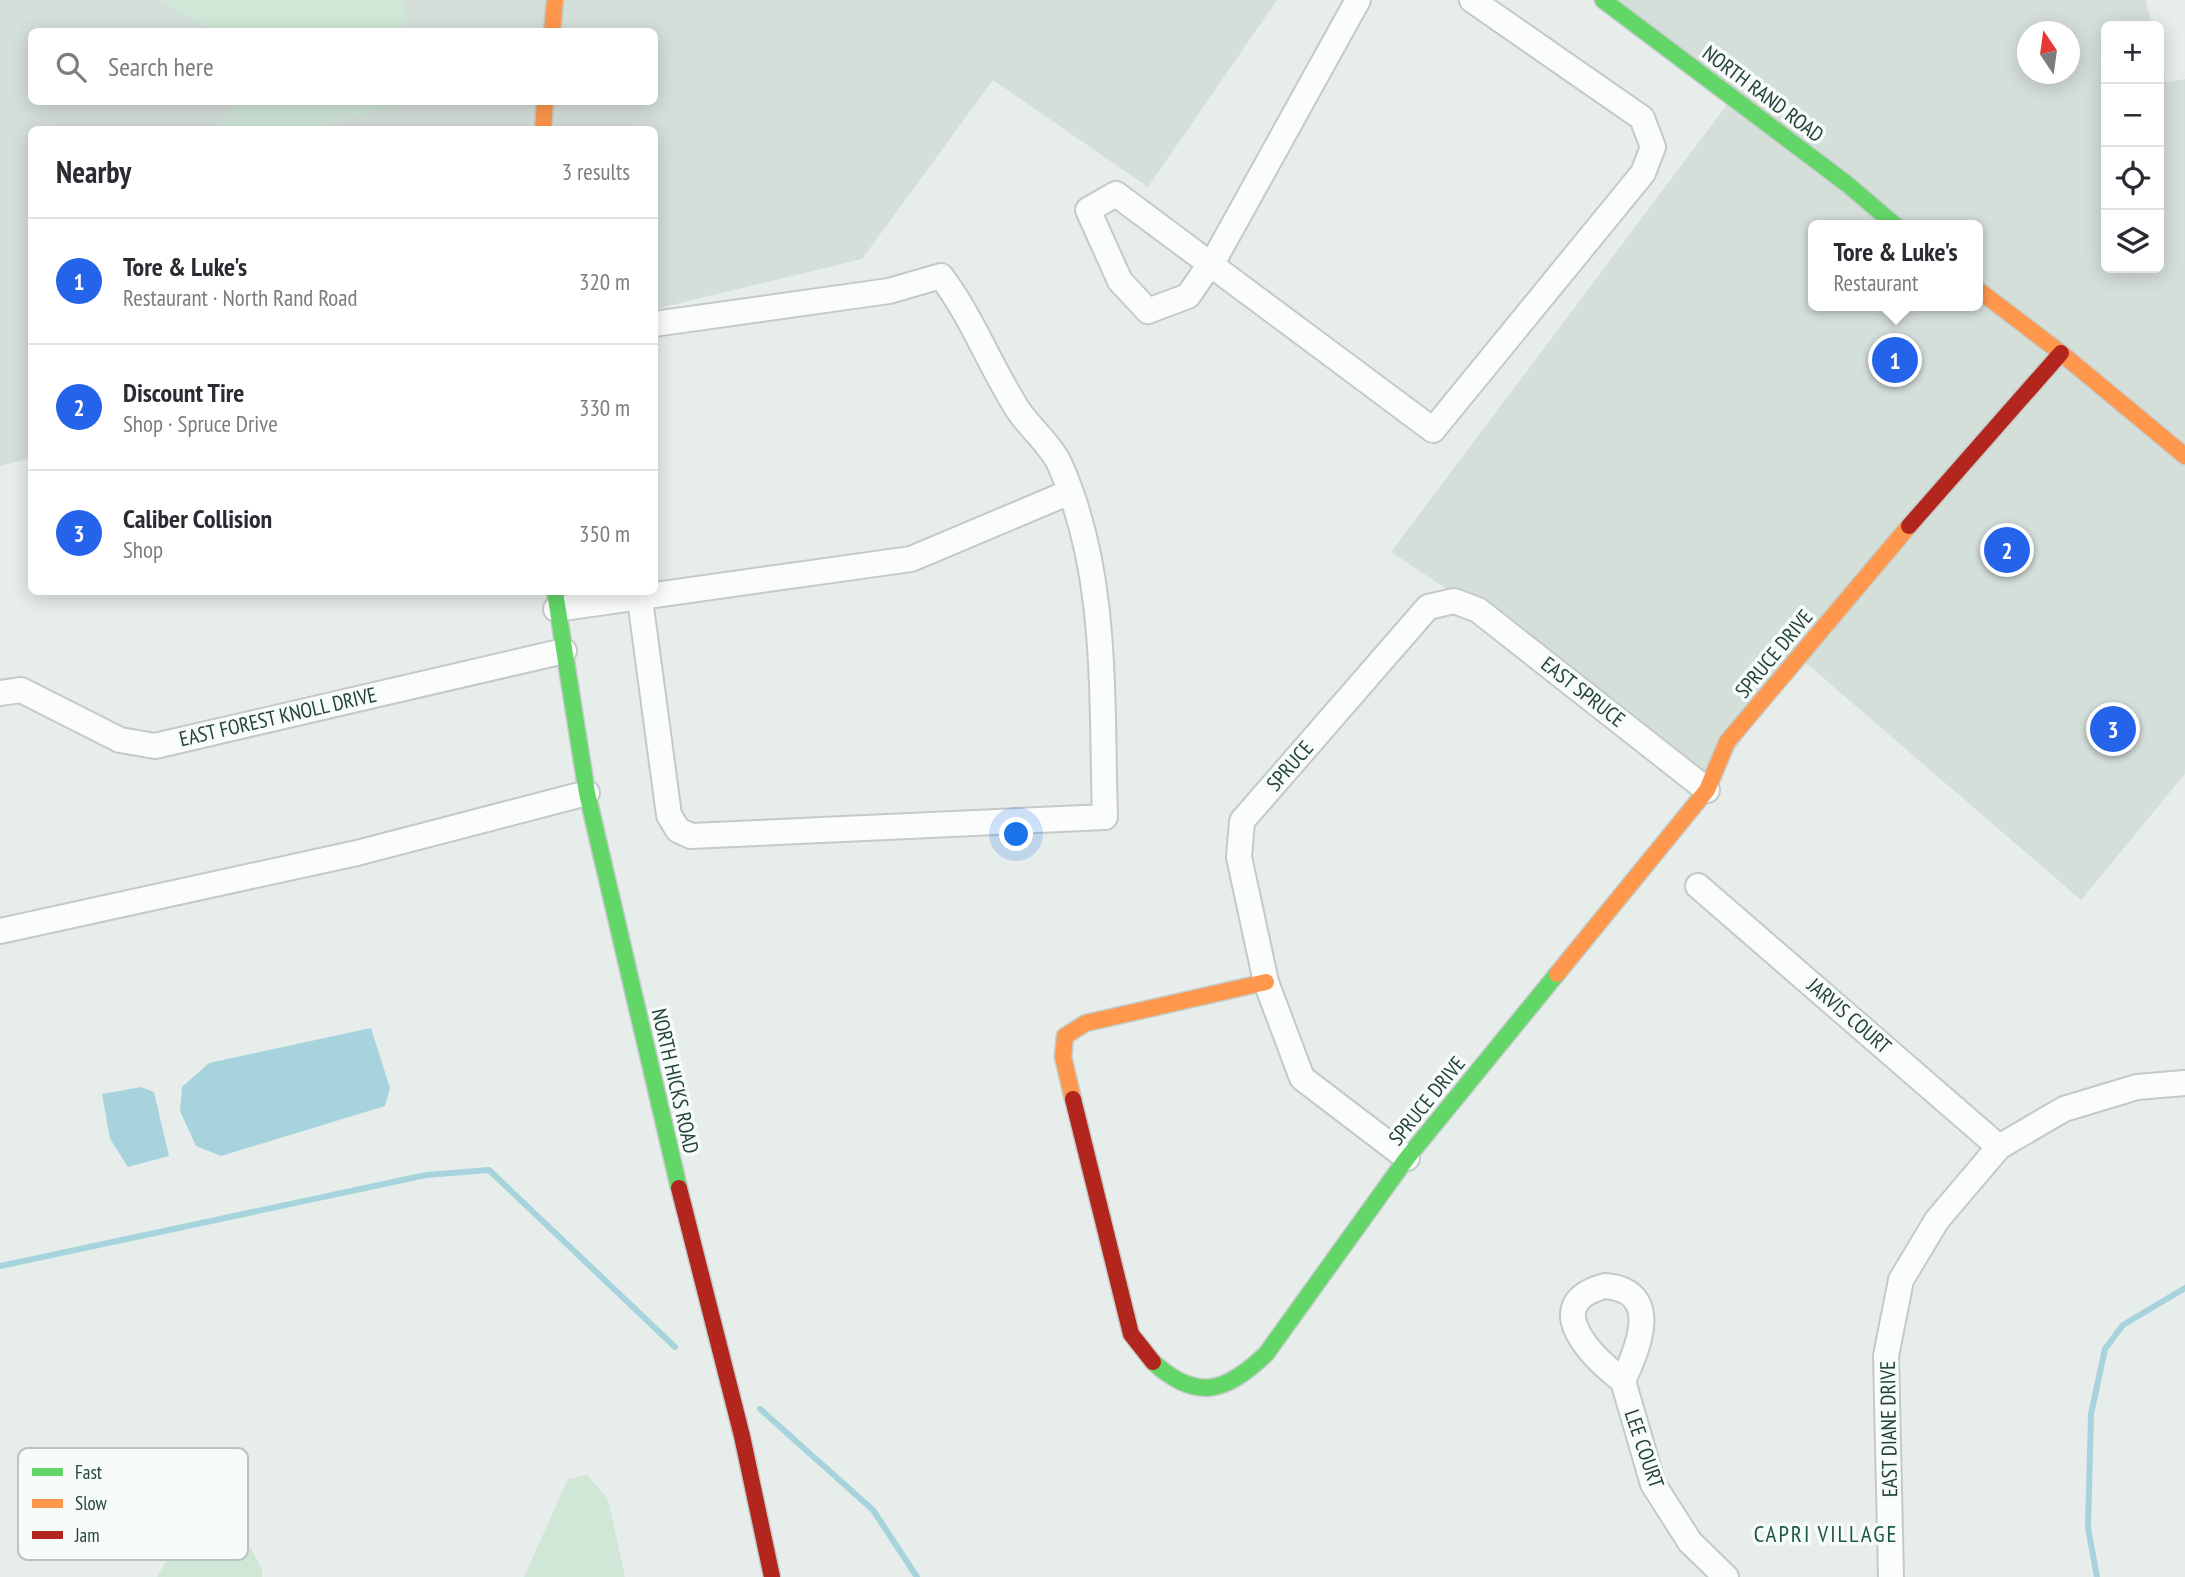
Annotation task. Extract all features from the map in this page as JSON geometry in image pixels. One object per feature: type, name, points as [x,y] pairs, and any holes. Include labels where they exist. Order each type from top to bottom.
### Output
[{"type":"street","points":[[552,28],[555,0]]},
{"type":"street","points":[[1359,0],[1210,264],[1188,296],[1148,311],[1120,281],[1088,210],[1116,194],[1210,264],[1433,430],[1643,173],[1653,147],[1642,118],[1472,0]]},
{"type":"street","name":"NORTH RAND ROAD","points":[[1603,0],[1847,184],[1889,220]]},
{"type":"street","points":[[543,126],[545,105]]},
{"type":"street","points":[[639,595],[669,815],[678,830],[684,833],[705,836],[1105,817],[1098,603],[1082,522],[1059,462],[1018,410],[959,300],[941,276],[889,290],[658,323]]},
{"type":"street","points":[[1983,294],[2061,353],[2185,456]]},
{"type":"street","name":"SPRUCE DRIVE","points":[[1266,982],[1086,1023],[1065,1036],[1063,1057],[1131,1334],[1147,1359],[1174,1380],[1204,1388],[1237,1380],[1266,1354],[1407,1158],[1707,789],[1727,742],[1918,515],[2061,353]]},
{"type":"street","points":[[658,592],[911,559],[1070,492]]},
{"type":"street","points":[[555,600],[625,595]]},
{"type":"street","name":"NORTH HICKS ROAD","points":[[555,600],[587,793],[658,1105],[742,1436],[772,1577]]},
{"type":"street","name":"EAST SPRUCE","points":[[1454,601],[1478,610],[1707,789]]},
{"type":"street","name":"SPRUCE","points":[[1407,1158],[1302,1078],[1266,982],[1239,857],[1242,821],[1428,607],[1454,601]]},
{"type":"street","name":"EAST FOREST KNOLL DRIVE","points":[[0,693],[21,690],[120,740],[155,746],[564,651]]},
{"type":"street","points":[[0,931],[357,853],[587,793]]},
{"type":"street","name":"JARVIS COURT","points":[[1698,886],[1999,1147]]},
{"type":"street","name":"EAST DIANE DRIVE","points":[[1891,1577],[1886,1356],[1901,1280],[1937,1220],[1999,1147],[2064,1109],[2137,1087],[2185,1083]]},
{"type":"street","name":"LEE COURT","points":[[1623,1381],[1653,1484],[1690,1542],[1726,1577]]},
{"type":"shaded area","points":[[0,0],[1277,0],[1148,187],[993,80],[862,259],[658,308],[658,126],[28,126],[28,459],[0,466]]},
{"type":"shaded area","points":[[1603,0],[2146,0],[2151,21],[2101,21],[2101,273],[2164,273],[2164,73],[2166,82],[2185,79],[2185,774],[2081,900],[1799,657],[1707,790],[1478,610],[1391,552],[1732,98]]},
{"type":"green space","points":[[159,0],[402,0],[408,28],[205,28]]},
{"type":"green space","points":[[233,105],[400,105],[315,126],[220,126]]},
{"type":"green space","points":[[587,1475],[608,1499],[625,1577],[524,1577],[568,1479]]},
{"type":"green space","points":[[248,1543],[262,1569],[262,1577],[157,1577],[167,1560],[248,1560]]},
{"type":"water","points":[[371,1028],[390,1088],[385,1106],[221,1156],[196,1146],[180,1111],[182,1087],[209,1063]]},
{"type":"water","points":[[141,1087],[154,1092],[169,1156],[128,1167],[110,1139],[102,1094]]},
{"type":"waterway","points":[[0,1266],[426,1175],[489,1170],[675,1347]]},
{"type":"waterway","points":[[2097,1577],[2088,1528],[2091,1414],[2105,1349],[2123,1325],[2185,1288]]},
{"type":"waterway","points":[[760,1409],[873,1510],[917,1577]]},
{"type":"traffic: fast","points":[[1603,0],[1847,184],[1889,220]]},
{"type":"traffic: fast","points":[[555,595],[587,793],[679,1188]]},
{"type":"traffic: fast","points":[[1153,1362],[1184,1383],[1212,1387],[1238,1377],[1266,1354],[1407,1158],[1557,974]]},
{"type":"traffic: slow","points":[[552,28],[555,0]]},
{"type":"traffic: slow","points":[[543,126],[545,105]]},
{"type":"traffic: slow","points":[[1983,294],[2061,353],[2185,456]]},
{"type":"traffic: slow","points":[[1557,974],[1707,790],[1727,742],[1909,526]]},
{"type":"traffic: slow","points":[[1073,1099],[1063,1057],[1065,1036],[1086,1023],[1266,982]]},
{"type":"traffic: jam","points":[[1909,526],[2061,353]]},
{"type":"traffic: jam","points":[[1073,1099],[1131,1334],[1153,1362]]},
{"type":"traffic: jam","points":[[679,1188],[742,1436],[772,1577]]},
{"type":"place","name":"Tore & Luke's","points":[[1895,360]]},
{"type":"place","name":"Discount Tire","points":[[2007,550]]},
{"type":"place","name":"Caliber Collision","points":[[2113,729]]},
{"type":"district","name":"CAPRI VILLAGE","points":[[1826,1534]]}]
